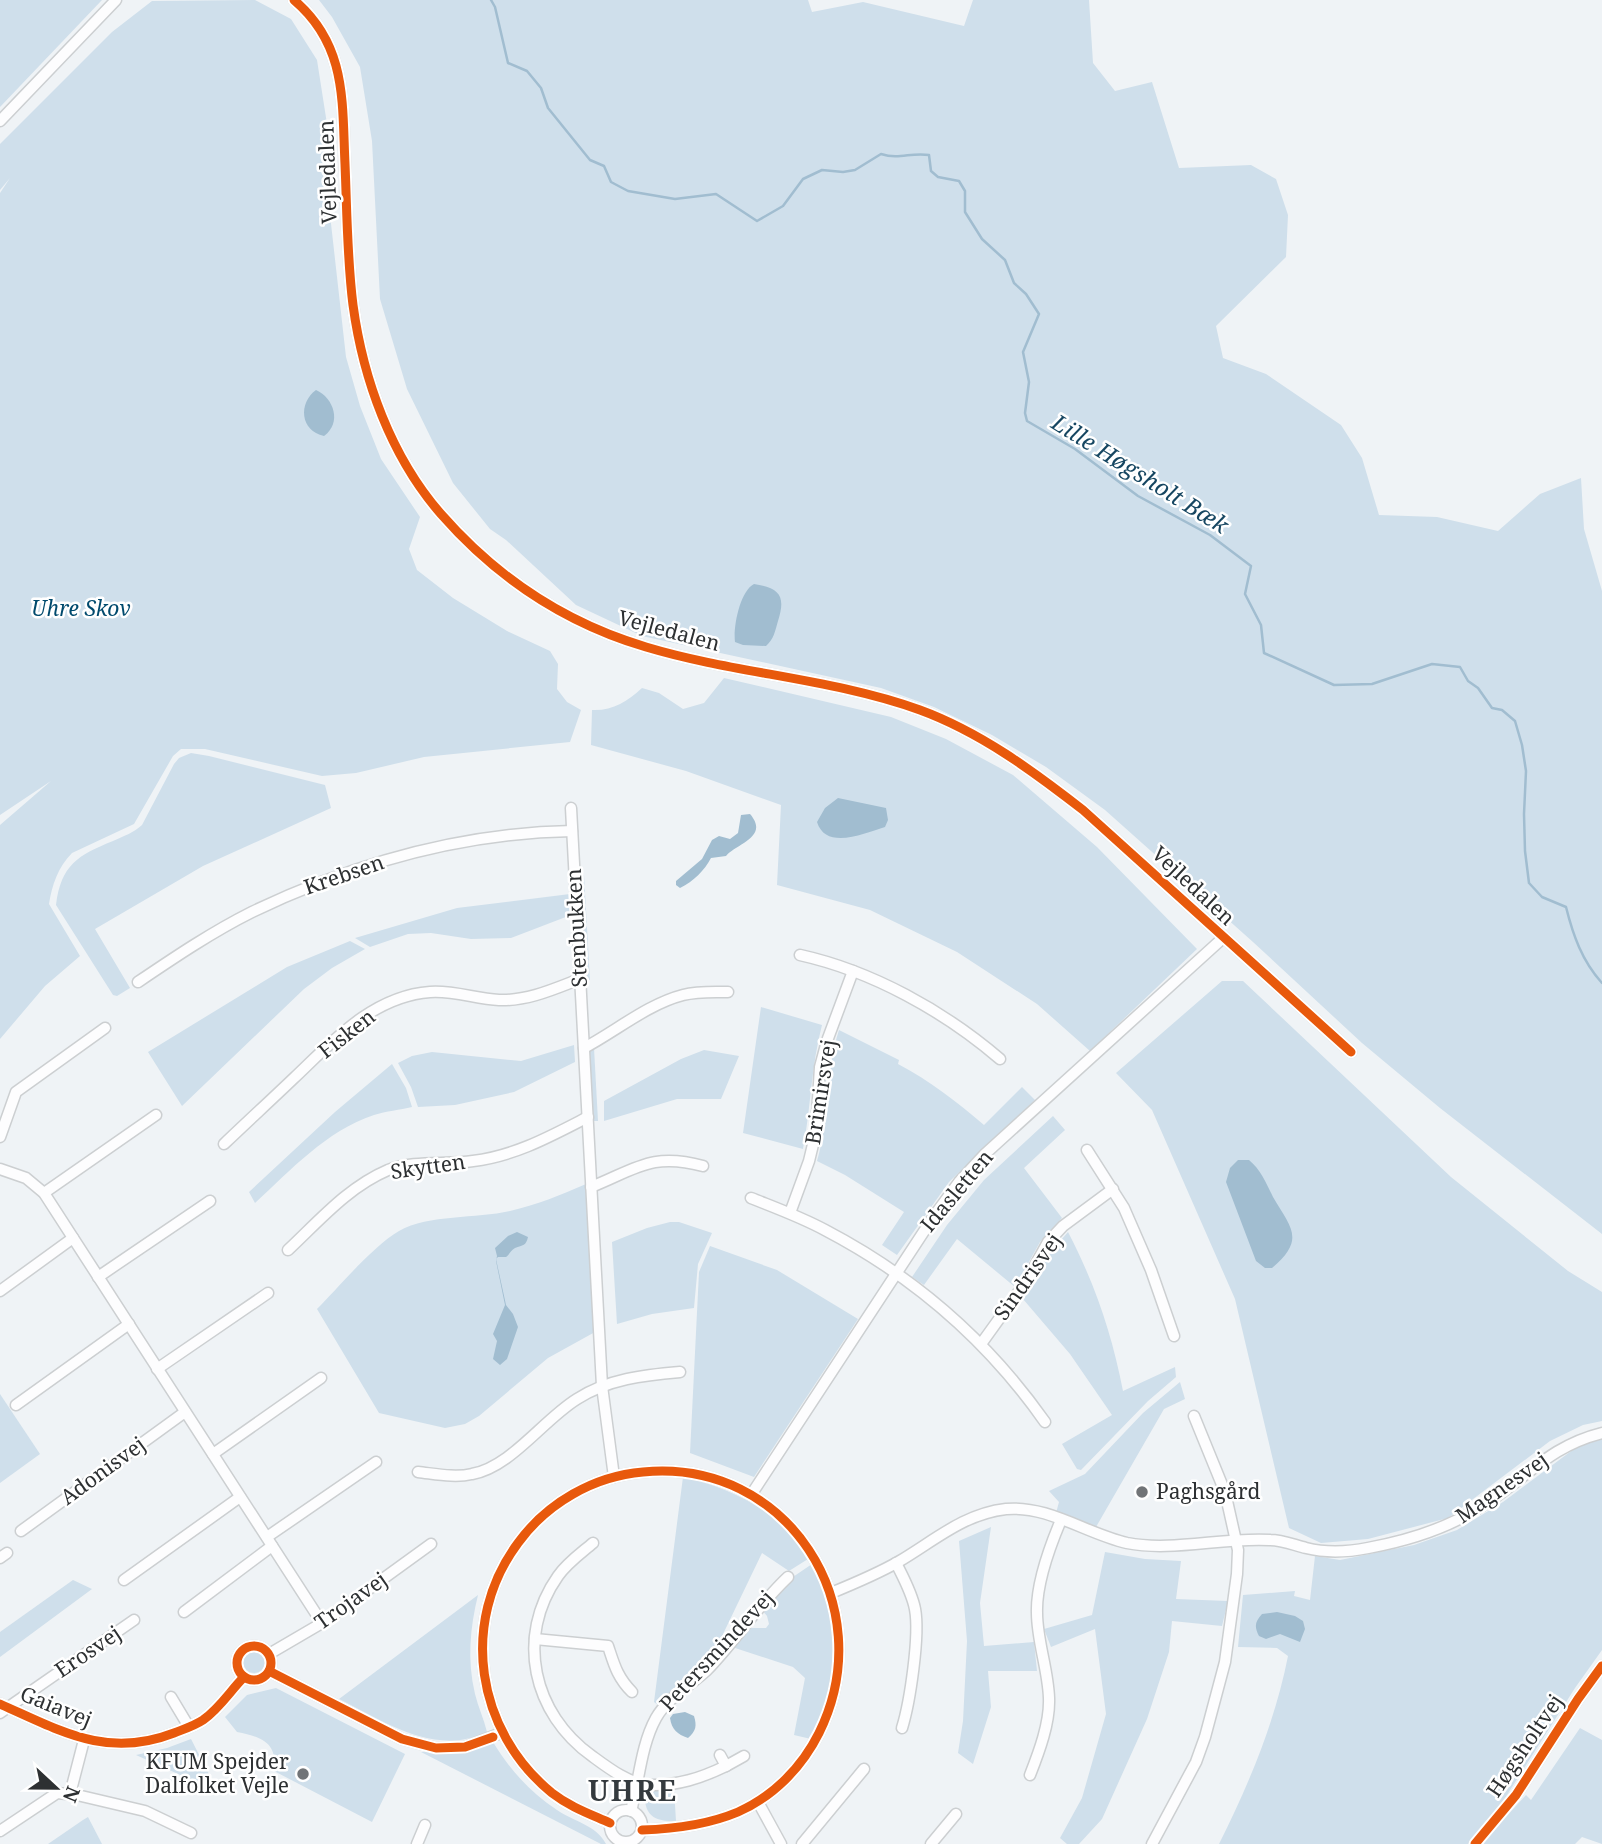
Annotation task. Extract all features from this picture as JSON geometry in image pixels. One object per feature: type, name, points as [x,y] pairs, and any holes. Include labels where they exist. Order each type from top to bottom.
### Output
[{"type":"street","points":[[0,121],[116,0]]},
{"type":"street","name":"Vejledalen","points":[[294,0],[327,39],[341,80],[353,304],[360,345],[376,401],[412,473],[438,511],[467,541],[513,582],[542,603],[613,636],[687,657],[872,695],[922,711],[966,730],[1044,780],[1083,810],[1351,1052]]},
{"type":"street","name":"Stenbukken","points":[[571,808],[602,1385],[614,1477]]},
{"type":"street","name":"Krebsen","points":[[138,982],[250,913],[326,879],[422,849],[485,839],[572,831]]},
{"type":"street","name":"Idasletten","points":[[751,1495],[934,1216],[960,1182],[985,1154],[1223,938]]},
{"type":"street","points":[[800,955],[853,971],[926,1008],[971,1036],[1000,1059]]},
{"type":"street","name":"Brimirsvej","points":[[790,1213],[809,1161],[816,1132],[820,1068],[827,1041],[853,971]]},
{"type":"street","name":"Fisken","points":[[224,1144],[340,1035],[366,1015],[387,1004],[431,992],[497,1000],[520,999],[580,979]]},
{"type":"street","points":[[584,1048],[658,1005],[681,995],[728,992]]},
{"type":"street","points":[[0,1137],[16,1092],[104,1028]]},
{"type":"street","points":[[44,1193],[156,1115]]},
{"type":"street","name":"Skytten","points":[[288,1250],[351,1191],[381,1173],[415,1165],[472,1161],[503,1155],[534,1144],[588,1117]]},
{"type":"street","points":[[1087,1150],[1113,1189],[1151,1270],[1174,1336]]},
{"type":"street","points":[[592,1187],[637,1165],[679,1161],[704,1166]]},
{"type":"street","points":[[0,1169],[26,1178],[44,1193],[322,1623]]},
{"type":"street","name":"Sindrisvej","points":[[981,1345],[1027,1280],[1048,1242],[1063,1226],[1113,1189]]},
{"type":"street","points":[[751,1198],[825,1230],[896,1273]]},
{"type":"street","points":[[98,1277],[210,1201]]},
{"type":"street","points":[[0,1291],[73,1238]]},
{"type":"street","name":"Sindrisvej","points":[[896,1273],[945,1311],[981,1345],[1013,1380],[1045,1422]]},
{"type":"street","points":[[158,1369],[268,1293]]},
{"type":"street","points":[[16,1405],[128,1324]]},
{"type":"street","points":[[418,1472],[457,1476],[488,1470],[502,1462],[550,1418],[602,1385],[640,1376],[680,1372]]},
{"type":"street","points":[[213,1454],[321,1378]]},
{"type":"street","name":"Adonisvej","points":[[21,1531],[185,1412]]},
{"type":"street","points":[[1152,1844],[1196,1762],[1205,1737],[1225,1662],[1237,1574],[1238,1550],[1225,1492],[1194,1416]]},
{"type":"street","name":"Magnesvej","points":[[831,1593],[896,1563],[959,1522],[988,1511],[1024,1509],[1110,1538],[1153,1546],[1273,1539],[1309,1549],[1340,1552],[1369,1548],[1444,1527],[1479,1509],[1552,1452],[1580,1438],[1602,1433]]},
{"type":"street","points":[[184,1612],[269,1542],[376,1462]]},
{"type":"street","points":[[610,1823],[554,1795],[525,1766],[502,1733],[484,1682],[483,1629],[488,1603],[499,1573],[525,1533],[565,1498],[614,1477],[649,1471],[680,1472],[724,1482],[751,1495],[776,1513],[797,1534],[815,1558],[831,1593],[838,1620],[840,1646],[834,1698],[824,1723],[790,1776],[758,1802],[739,1812],[689,1827],[642,1830]]},
{"type":"street","points":[[124,1580],[240,1497]]},
{"type":"street","points":[[1030,1775],[1039,1750],[1049,1698],[1037,1597],[1060,1520]]},
{"type":"street","name":"Trojavej","points":[[269,1654],[322,1623],[431,1544]]},
{"type":"street","points":[[593,1544],[569,1562],[557,1577],[545,1597],[537,1625],[536,1671],[542,1696],[565,1734],[600,1762],[638,1783],[671,1784],[699,1779],[744,1756]]},
{"type":"street","points":[[896,1563],[916,1612],[912,1678],[902,1728]]},
{"type":"street","name":"Petersmindevej","points":[[631,1811],[651,1729],[658,1714],[706,1670],[734,1640],[768,1596],[788,1577]]},
{"type":"street","name":"Erosvej","points":[[3,1708],[134,1620]]},
{"type":"street","points":[[535,1639],[608,1646],[614,1669],[632,1692]]},
{"type":"street","points":[[257,1646],[269,1654],[269,1671],[261,1679],[244,1678],[237,1665],[242,1651],[246,1647],[257,1646]]},
{"type":"street","name":"Høgsholtvej","points":[[1475,1844],[1517,1795],[1602,1666]]},
{"type":"street","points":[[269,1671],[402,1739],[436,1748],[465,1747],[502,1733]]},
{"type":"street","name":"Gaiavej","points":[[3,1708],[84,1740],[121,1745],[139,1744],[189,1727],[223,1704],[244,1678]]},
{"type":"street","points":[[171,1697],[189,1727]]},
{"type":"street","points":[[70,1794],[84,1740]]},
{"type":"street","points":[[720,1755],[726,1766]]},
{"type":"street","points":[[802,1844],[864,1769]]},
{"type":"street","points":[[0,1831],[57,1793],[145,1811],[191,1833]]},
{"type":"street","points":[[758,1802],[781,1844]]},
{"type":"street","points":[[620,1811],[631,1811],[640,1818],[642,1830],[635,1840],[623,1843],[612,1834],[610,1823],[620,1811]]},
{"type":"street","points":[[931,1844],[956,1814]]},
{"type":"street","points":[[417,1844],[425,1825]]},
{"type":"green space","points":[[0,0],[102,0],[0,107]]},
{"type":"green space","name":"Uhre Skov","points":[[255,0],[291,19],[317,60],[327,124],[327,188],[346,357],[360,406],[381,459],[420,517],[409,549],[417,570],[453,598],[507,631],[550,651],[558,664],[557,689],[567,702],[581,710],[570,742],[424,757],[356,773],[322,776],[205,749],[181,749],[173,756],[134,824],[72,853],[59,870],[49,904],[80,956],[45,986],[0,1039],[0,825],[51,781],[0,815],[0,193],[10,178],[0,190],[0,144],[112,32],[152,1]]},
{"type":"green space","points":[[319,0],[808,0],[812,12],[863,2],[964,26],[973,0],[1089,0],[1093,63],[1115,91],[1152,82],[1179,168],[1251,165],[1276,179],[1288,215],[1286,257],[1216,326],[1223,358],[1266,374],[1341,425],[1362,458],[1379,515],[1437,517],[1498,531],[1540,494],[1581,478],[1584,529],[1602,591],[1602,1234],[1440,1108],[1362,1043],[1105,810],[1046,767],[992,735],[934,707],[881,688],[642,636],[576,605],[506,540],[490,529],[453,483],[407,389],[380,299],[372,141],[360,67],[332,17]]},
{"type":"green space","points":[[724,678],[891,717],[946,739],[1013,775],[1097,847],[1197,949],[1090,1051],[1037,1004],[957,952],[870,910],[777,885],[781,805],[686,771],[591,745],[592,710],[619,705],[642,688],[659,693],[683,709],[704,703]]},
{"type":"green space","points":[[191,753],[325,785],[331,808],[203,866],[95,929],[130,988],[117,996],[113,995],[56,905],[58,891],[73,863],[90,851],[142,825],[174,764],[179,758]]},
{"type":"green space","points":[[584,875],[590,980],[585,980],[579,876]]},
{"type":"green space","points":[[570,894],[571,915],[511,938],[471,939],[431,933],[408,934],[370,947],[355,938],[457,908]]},
{"type":"green space","points":[[350,941],[365,949],[332,968],[304,989],[182,1106],[148,1052],[287,967]]},
{"type":"green space","points":[[1222,981],[1243,981],[1451,1177],[1568,1271],[1602,1292],[1602,1421],[1583,1425],[1550,1441],[1448,1518],[1368,1539],[1321,1543],[1289,1528],[1235,1299],[1152,1110],[1116,1073]]},
{"type":"green space","points":[[761,1007],[822,1025],[803,1149],[743,1133]]},
{"type":"green space","points":[[839,1030],[899,1060],[898,1064],[943,1092],[984,1125],[1022,1087],[1035,1100],[949,1182],[897,1255],[882,1245],[904,1212],[817,1161],[824,1128],[831,1063]]},
{"type":"green space","points":[[574,1045],[575,1062],[514,1092],[455,1105],[418,1107],[398,1063],[412,1056],[432,1052],[521,1061]]},
{"type":"green space","points":[[594,1048],[598,1121],[593,1121],[589,1052]]},
{"type":"green space","points":[[704,1050],[739,1056],[721,1099],[677,1099],[604,1121],[604,1101],[681,1059]]},
{"type":"green space","points":[[392,1064],[406,1088],[412,1107],[374,1115],[340,1131],[310,1153],[255,1203],[249,1192],[335,1112]]},
{"type":"green space","points":[[1053,1116],[1065,1130],[1024,1168],[1062,1218],[1040,1242],[1015,1287],[957,1239],[924,1285],[912,1277],[947,1225],[984,1180]]},
{"type":"green space","points":[[586,1184],[595,1332],[548,1358],[479,1416],[465,1424],[445,1428],[379,1413],[317,1309],[367,1256],[399,1231],[438,1219],[520,1209]]},
{"type":"green space","points":[[670,1222],[679,1222],[712,1233],[698,1264],[694,1308],[652,1314],[617,1324],[612,1242]]},
{"type":"green space","points":[[1068,1232],[1101,1310],[1114,1349],[1123,1391],[1175,1367],[1176,1377],[1148,1401],[1081,1470],[1077,1469],[1062,1444],[1112,1415],[1070,1354],[1023,1299],[1049,1254]]},
{"type":"green space","points":[[710,1246],[777,1270],[858,1319],[754,1477],[690,1453],[699,1272]]},
{"type":"green space","points":[[1180,1382],[1185,1399],[1164,1409],[1096,1527],[1056,1513],[1059,1502],[1049,1491],[1085,1474],[1143,1413]]},
{"type":"green space","points":[[0,1394],[40,1454],[0,1483]]},
{"type":"green space","points":[[1602,1437],[1602,1650],[1493,1817],[1468,1844],[1219,1844],[1260,1752],[1283,1681],[1288,1656],[1277,1648],[1238,1647],[1243,1595],[1295,1591],[1294,1596],[1310,1600],[1315,1556],[1340,1560],[1414,1545],[1457,1530],[1503,1502],[1586,1440]]},
{"type":"green space","points":[[683,1477],[720,1488],[755,1505],[785,1528],[808,1559],[789,1571],[762,1553],[712,1657],[659,1706],[654,1702]]},
{"type":"green space","points":[[991,1527],[980,1603],[984,1646],[1034,1642],[1037,1671],[988,1671],[991,1707],[973,1764],[958,1753],[963,1721],[967,1641],[959,1541]]},
{"type":"green space","points":[[1105,1552],[1145,1559],[1181,1561],[1176,1599],[1228,1601],[1222,1626],[1172,1621],[1169,1652],[1147,1719],[1102,1819],[1079,1844],[1067,1844],[1060,1838],[1082,1798],[1106,1714],[1095,1629],[1051,1647],[1044,1629],[1092,1615]]},
{"type":"green space","points":[[812,1564],[828,1599],[835,1635],[835,1653],[831,1689],[811,1739],[794,1735],[805,1678],[793,1667],[732,1647],[747,1628],[766,1628],[769,1624],[762,1610],[790,1579]]},
{"type":"green space","points":[[73,1580],[92,1589],[0,1657],[0,1632]]},
{"type":"green space","points":[[478,1595],[471,1632],[470,1656],[475,1694],[487,1732],[468,1739],[429,1739],[392,1726],[339,1699]]},
{"type":"green space","points":[[254,1651],[262,1654],[265,1662],[262,1670],[254,1673],[246,1670],[243,1662],[246,1654]]},
{"type":"green space","points":[[276,1688],[405,1754],[372,1822],[274,1771],[273,1753],[266,1742],[237,1732],[225,1717],[247,1695]]},
{"type":"green space","points":[[1580,1728],[1602,1740],[1602,1844],[1582,1837],[1575,1844],[1481,1844],[1526,1795],[1531,1800]]},
{"type":"green space","points":[[191,1739],[218,1792],[136,1755]]},
{"type":"green space","points":[[493,1742],[529,1788],[557,1810],[597,1832],[606,1844],[601,1844],[421,1752],[457,1752]]},
{"type":"green space","points":[[645,1788],[674,1789],[676,1821],[660,1820],[650,1814],[645,1804]]},
{"type":"green space","points":[[88,1817],[102,1844],[48,1844],[83,1820]]},
{"type":"water","points":[[316,390],[327,399],[334,411],[333,424],[324,436],[310,429],[304,416],[306,402]]},
{"type":"water","points":[[754,584],[770,588],[781,599],[775,631],[766,646],[735,642],[738,610],[745,594]]},
{"type":"water","points":[[838,798],[886,808],[888,820],[885,827],[847,838],[829,836],[817,822],[825,808]]},
{"type":"water","points":[[750,814],[756,829],[749,839],[726,856],[711,858],[698,875],[685,885],[680,888],[676,885],[676,881],[702,859],[712,840],[719,836],[730,839],[738,833],[741,815]]},
{"type":"water","points":[[1238,1160],[1249,1160],[1257,1168],[1290,1225],[1292,1241],[1289,1249],[1272,1268],[1265,1268],[1256,1261],[1226,1182],[1230,1168]]},
{"type":"water","points":[[517,1232],[528,1237],[525,1244],[506,1257],[496,1259],[495,1248],[508,1236]]},
{"type":"water","points":[[496,1260],[506,1305],[518,1327],[507,1359],[500,1365],[493,1359],[497,1341],[493,1334],[505,1305]]},
{"type":"water","points":[[1277,1612],[1295,1616],[1303,1621],[1305,1629],[1300,1642],[1280,1634],[1266,1639],[1259,1636],[1256,1627],[1262,1614]]},
{"type":"water","points":[[685,1712],[694,1716],[695,1723],[694,1731],[688,1738],[676,1731],[670,1718],[673,1714]]},
{"type":"waterway","name":"Lille Høgsholt Bæk","points":[[491,0],[508,63],[527,71],[541,88],[548,108],[590,160],[604,166],[611,182],[628,191],[675,199],[716,194],[757,221],[783,206],[803,179],[822,170],[855,170],[881,154],[929,155],[931,171],[938,177],[959,181],[965,191],[965,212],[982,239],[1005,260],[1014,283],[1026,294],[1039,314],[1023,352],[1029,382],[1025,413],[1027,421],[1075,449],[1138,496],[1210,535],[1251,566],[1245,594],[1261,625],[1264,653],[1334,685],[1372,684],[1432,664],[1460,667],[1468,681],[1478,688],[1492,708],[1502,710],[1515,721],[1526,771],[1524,814],[1529,883],[1542,897],[1566,907],[1579,947],[1602,983]]},
{"type":"cycle path","points":[[294,0],[311,17],[324,36],[338,75],[342,96],[351,287],[358,333],[372,389],[408,468],[423,492],[463,537],[509,578],[534,596],[616,637],[714,664],[818,683],[886,699],[942,719],[985,741],[1083,810],[1351,1052]]},
{"type":"cycle path","points":[[610,1823],[552,1793],[526,1768],[506,1739],[492,1707],[484,1674],[483,1640],[488,1607],[499,1574],[518,1543],[557,1504],[590,1486],[625,1475],[643,1472],[694,1474],[740,1489],[779,1515],[809,1550],[829,1591],[838,1637],[835,1685],[812,1746],[795,1769],[775,1789],[738,1812],[715,1820],[642,1830]]},
{"type":"cycle path","points":[[254,1646],[266,1651],[271,1663],[266,1675],[254,1680],[242,1675],[237,1663],[242,1651],[254,1646]]},
{"type":"cycle path","points":[[1475,1844],[1516,1795],[1602,1666]]},
{"type":"cycle path","points":[[269,1671],[402,1739],[436,1748],[465,1747],[493,1737]]},
{"type":"cycle path","points":[[0,1704],[64,1732],[106,1742],[127,1743],[150,1740],[200,1722],[215,1710],[244,1677]]},
{"type":"place","name":"Paghsgård","points":[[1142,1492]]},
{"type":"place","name":"KFUM Spejder Dalfolket Vejle","points":[[303,1774]]},
{"type":"district","name":"UHRE","points":[[633,1791]]}]
